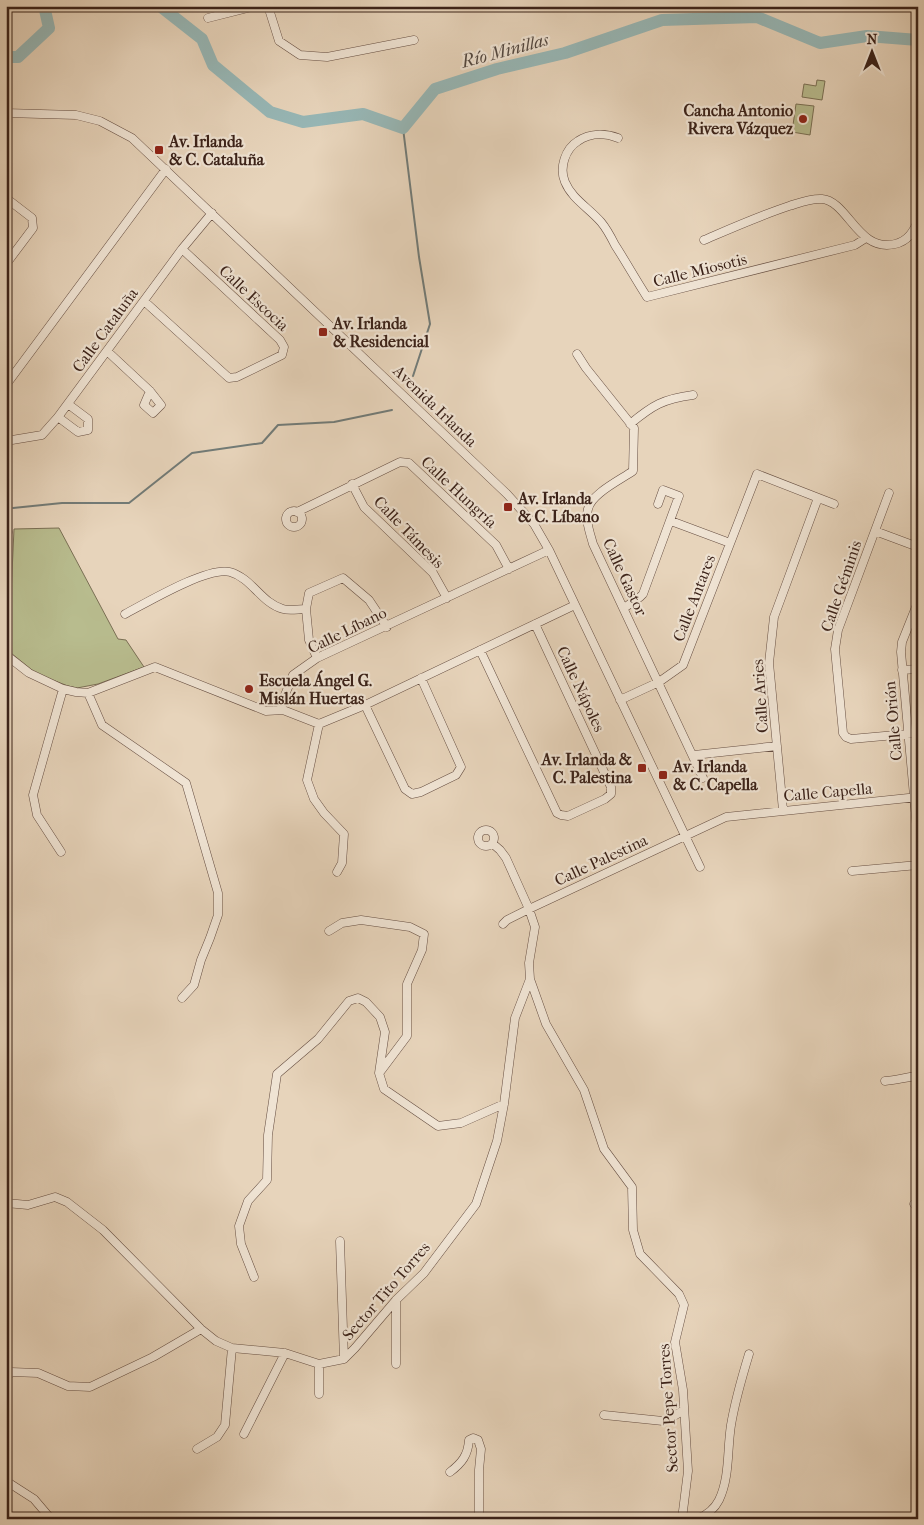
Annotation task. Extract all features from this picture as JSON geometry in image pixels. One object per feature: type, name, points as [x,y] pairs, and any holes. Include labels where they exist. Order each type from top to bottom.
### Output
[{"type":"street","points":[[208,18],[255,6]]},
{"type":"street","points":[[268,6],[279,41],[300,55],[327,57],[414,40]]},
{"type":"street","name":"Avenida Irlanda","points":[[6,113],[76,115],[100,121],[132,138],[507,494],[534,524],[549,550],[700,867]]},
{"type":"street","name":"Calle Miosotis","points":[[618,138],[610,135],[586,137],[570,147],[565,154],[564,182],[578,201],[601,222],[647,298],[855,245],[866,238]]},
{"type":"street","points":[[6,385],[166,170]]},
{"type":"street","points":[[6,198],[32,218],[33,228],[6,264]]},
{"type":"street","points":[[704,240],[760,215],[820,198],[834,203],[866,238],[887,246],[902,242],[912,233],[918,221]]},
{"type":"street","name":"Calle Cataluña","points":[[6,441],[42,435],[68,404],[182,249],[212,213]]},
{"type":"street","name":"Calle Escocia","points":[[144,301],[229,378],[237,377],[282,355],[284,347],[280,340],[182,249]]},
{"type":"street","points":[[107,352],[150,392]]},
{"type":"street","name":"Calle Gastor","points":[[577,354],[634,428],[633,472],[594,498],[588,510],[588,525],[593,544],[694,755],[703,778]]},
{"type":"street","points":[[630,424],[648,409],[660,403],[671,398],[693,395]]},
{"type":"street","points":[[58,417],[78,432],[88,430],[88,419],[68,404]]},
{"type":"street","name":"Calle Hungría","points":[[296,512],[400,462],[408,463],[496,545],[509,569]]},
{"type":"street","name":"Calle Antares","points":[[620,700],[659,682],[683,665],[758,474],[818,498]]},
{"type":"street","name":"Calle Támesis","points":[[352,484],[364,507],[433,573],[447,598]]},
{"type":"street","points":[[624,608],[643,594],[679,496],[663,490],[658,504]]},
{"type":"street","name":"Calle Géminis","points":[[889,493],[838,630],[835,649],[843,733],[851,739],[918,733]]},
{"type":"street","points":[[818,498],[834,504]]},
{"type":"street","name":"Calle Aries","points":[[784,810],[769,663],[774,617],[818,498]]},
{"type":"street","points":[[670,521],[730,543]]},
{"type":"street","points":[[6,526],[8,532],[6,541]]},
{"type":"street","points":[[875,531],[918,547]]},
{"type":"street","name":"Calle Líbano","points":[[283,710],[281,704],[293,675],[317,658],[549,550]]},
{"type":"street","points":[[125,614],[173,588],[210,574],[229,572],[242,578],[270,604],[284,609],[306,609]]},
{"type":"street","points":[[317,658],[309,640],[306,609],[309,593],[343,578],[369,600],[387,626]]},
{"type":"street","name":"Calle Orión","points":[[918,602],[902,642],[901,652],[916,797],[918,840]]},
{"type":"street","points":[[6,656],[29,673],[63,689],[88,693],[155,667],[266,711],[283,710],[319,724],[365,705],[575,605]]},
{"type":"street","name":"Calle Nápoles","points":[[480,650],[557,813],[568,816],[598,802],[611,794],[611,787],[535,624]]},
{"type":"street","points":[[902,670],[918,669]]},
{"type":"street","points":[[365,705],[405,789],[412,794],[422,792],[456,775],[461,767],[421,678]]},
{"type":"street","points":[[62,852],[37,815],[33,795],[63,689]]},
{"type":"street","points":[[88,693],[102,725],[186,783],[218,893],[218,915],[194,985],[182,998]]},
{"type":"street","points":[[319,724],[307,780],[314,799],[324,813],[344,834],[342,863],[337,872]]},
{"type":"street","points":[[694,755],[777,746]]},
{"type":"street","name":"Calle Capella","points":[[684,836],[726,817],[916,797]]},
{"type":"street","name":"Calle Palestina","points":[[503,924],[529,909],[684,836]]},
{"type":"street","points":[[493,844],[506,858],[535,927],[529,963],[530,979]]},
{"type":"street","points":[[852,871],[918,865]]},
{"type":"street","points":[[329,931],[342,923],[361,920],[410,927],[424,934],[422,950],[407,984],[407,1036],[379,1073]]},
{"type":"street","name":"Sector Tito Torres","points":[[319,1364],[344,1358],[355,1348],[396,1300],[424,1273],[476,1204],[496,1141],[504,1104],[515,1018],[530,979]]},
{"type":"street","name":"Sector Pepe Torres","points":[[530,979],[546,1024],[584,1090],[604,1149],[632,1187],[633,1230],[640,1254],[679,1294],[684,1305],[675,1342],[683,1390],[688,1471],[682,1519]]},
{"type":"street","points":[[254,1277],[241,1244],[239,1226],[248,1201],[267,1180],[268,1135],[277,1074],[318,1039],[349,1001],[358,998],[366,1002],[380,1017],[385,1032],[379,1073],[384,1089],[438,1126],[461,1123],[504,1104]]},
{"type":"street","points":[[886,1081],[918,1076]]},
{"type":"street","points":[[6,1203],[28,1205],[55,1197],[67,1202],[104,1230],[216,1342],[232,1348],[284,1353],[319,1364],[319,1394]]},
{"type":"street","points":[[340,1241],[344,1358]]},
{"type":"street","points":[[396,1300],[396,1364]]},
{"type":"street","points":[[6,1378],[10,1372],[38,1373],[68,1386],[90,1387],[153,1358],[201,1329]]},
{"type":"street","points":[[197,1449],[217,1437],[226,1425],[232,1348]]},
{"type":"street","points":[[244,1434],[284,1353]]},
{"type":"street","points":[[697,1519],[714,1510],[723,1490],[726,1480],[728,1445],[732,1423],[749,1354]]},
{"type":"street","points":[[604,1415],[663,1421],[684,1410]]},
{"type":"street","points":[[450,1472],[466,1456],[469,1440],[473,1438],[478,1440],[481,1449],[479,1519]]},
{"type":"street","points":[[6,1481],[34,1499],[51,1519]]},
{"type":"green space","points":[[817,80],[825,81],[822,100],[802,97],[804,84],[816,86]]},
{"type":"green space","name":"Cancha Antonio Rivera Vázquez","points":[[796,104],[814,106],[810,135],[792,132]]},
{"type":"green space","points":[[59,528],[118,639],[126,640],[144,667],[98,684],[77,688],[37,674],[6,649],[6,595],[11,595],[14,529]]},
{"type":"waterway","name":"Río Minillas","points":[[6,57],[18,57],[49,28],[45,10],[42,6]]},
{"type":"waterway","name":"Río Minillas","points":[[160,6],[202,39],[213,65],[270,112],[303,122],[363,114],[403,128],[435,89],[497,69],[565,53],[662,20],[757,17],[820,43],[867,36],[918,40]]},
{"type":"waterway","points":[[403,128],[419,257],[430,324],[413,376]]},
{"type":"waterway","points":[[13,508],[62,503],[129,503],[192,453],[262,443],[278,425],[334,422],[392,410]]},
{"type":"place","name":"Cancha Antonio Rivera Vázquez","points":[[803,119]]},
{"type":"place","name":"Av. Irlanda & C. Cataluña","points":[[159,150]]},
{"type":"place","name":"Av. Irlanda & Residencial","points":[[323,332]]},
{"type":"place","name":"Av. Irlanda & C. Líbano","points":[[508,507]]},
{"type":"place","name":"Escuela Ángel G. Mislán Huertas","points":[[249,689]]},
{"type":"place","name":"Av. Irlanda & C. Palestina","points":[[642,768]]},
{"type":"place","name":"Av. Irlanda & C. Capella","points":[[663,775]]}]
